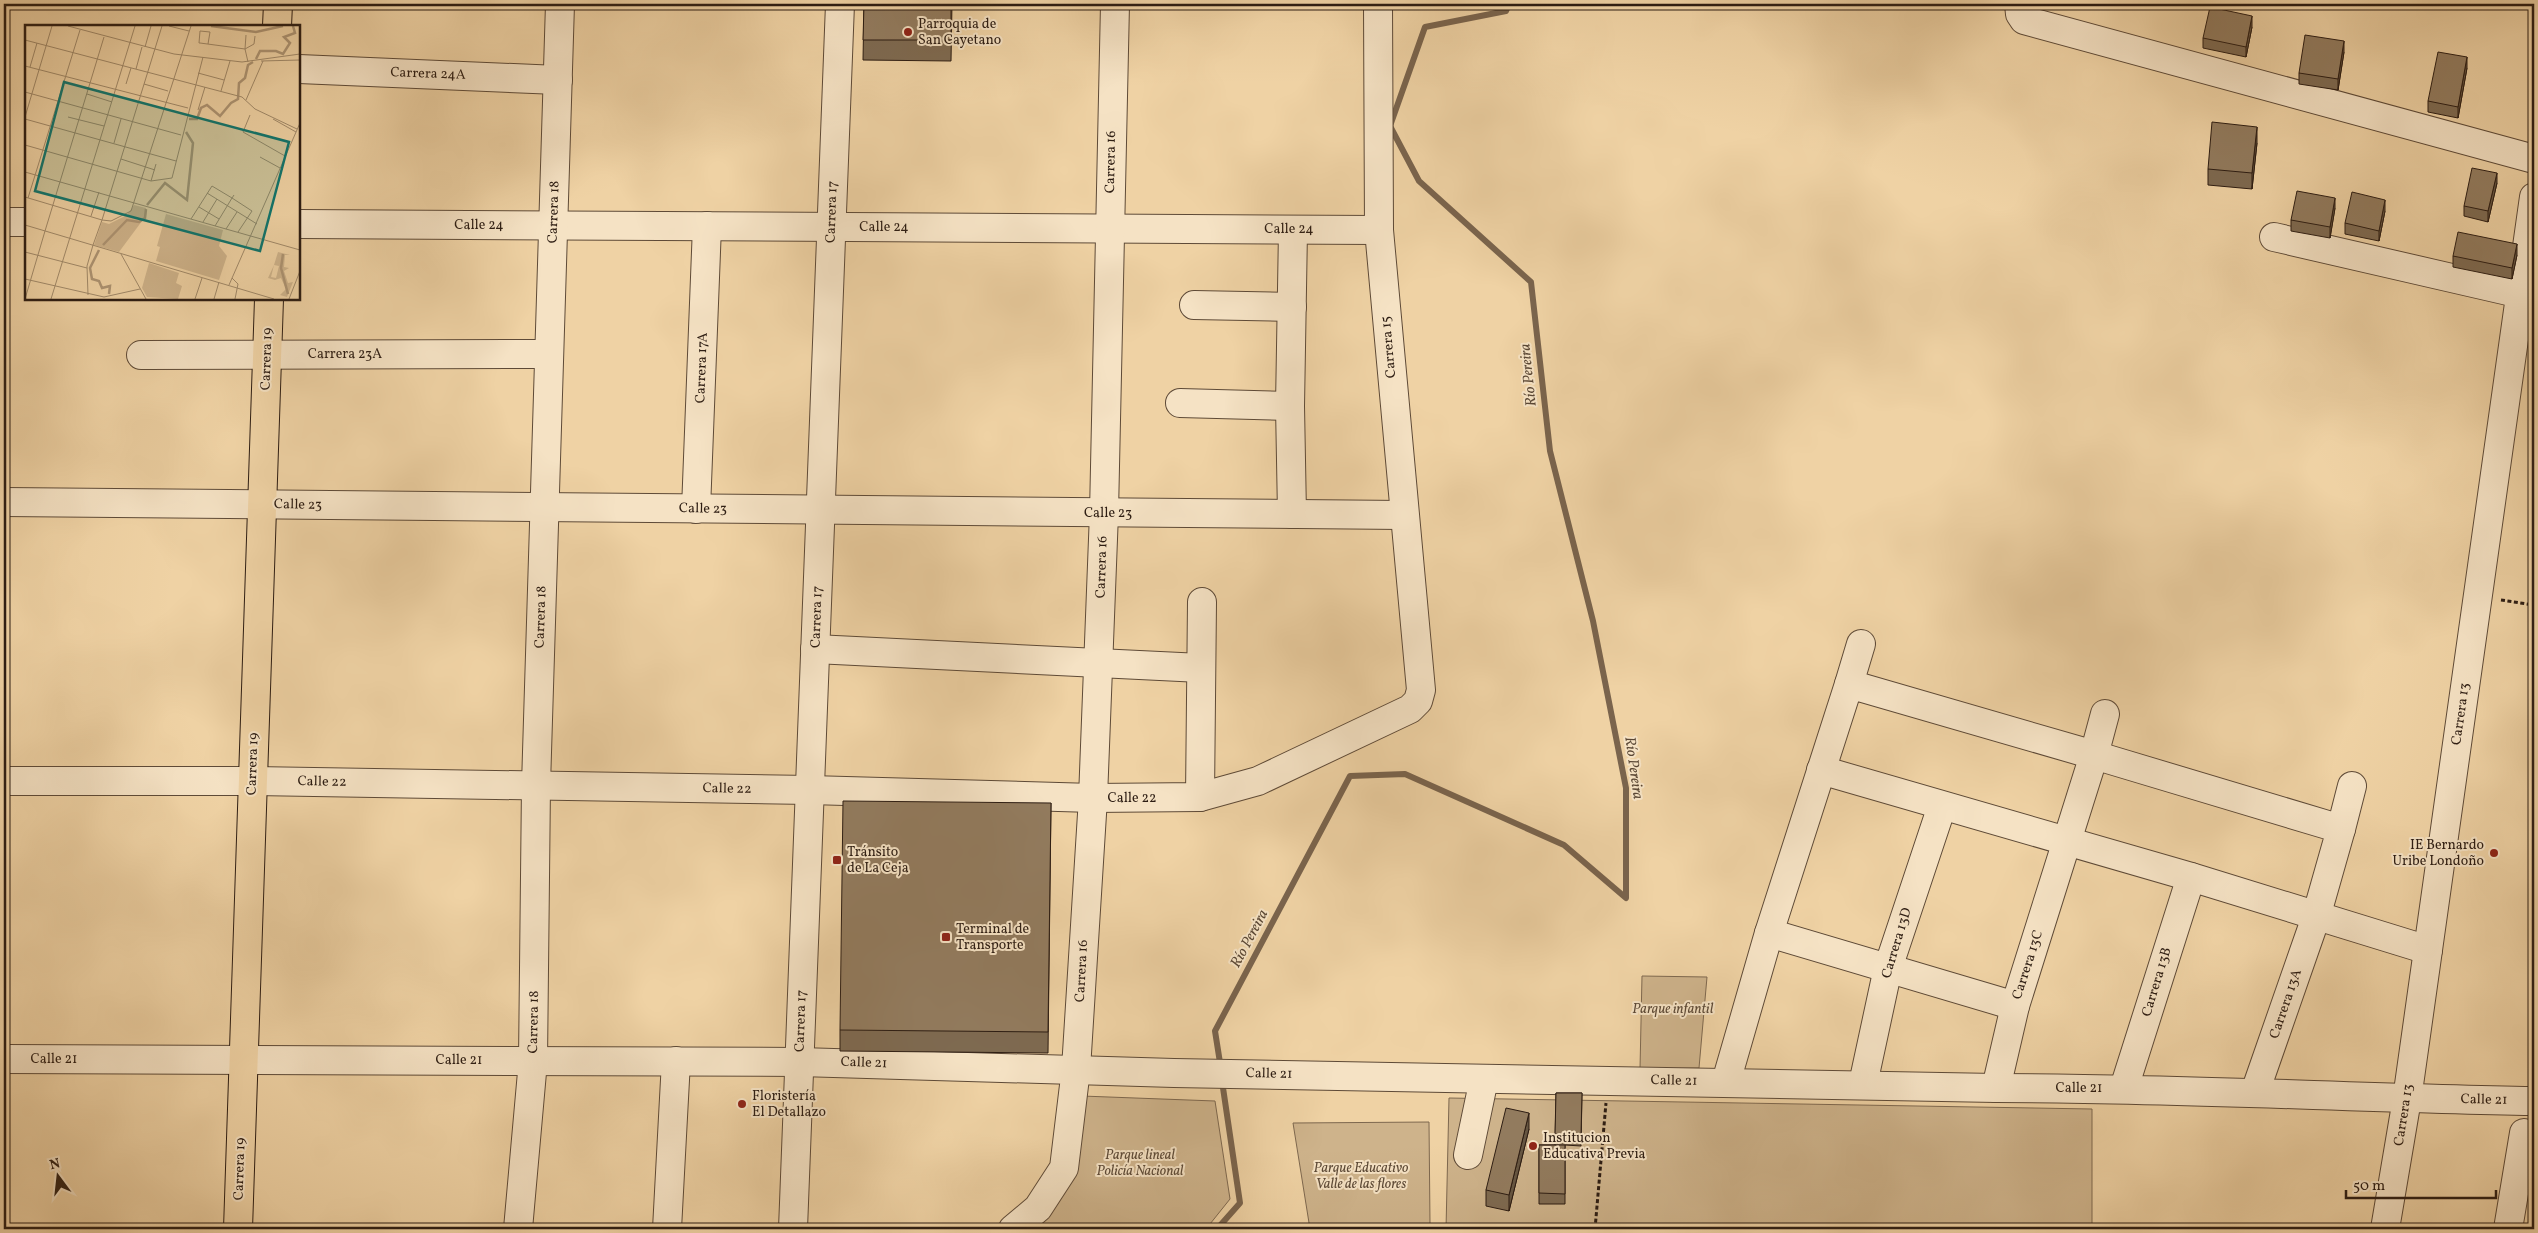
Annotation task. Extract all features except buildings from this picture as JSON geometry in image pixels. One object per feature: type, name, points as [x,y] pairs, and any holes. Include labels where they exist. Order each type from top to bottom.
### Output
[{"type":"main road","points":[[277,25],[278,4]]},
{"type":"main road","name":"Carrera 19","points":[[238,1229],[269,300]]},
{"type":"street","name":"Carrera 18","points":[[518,1229],[533,1061],[536,786],[560,4]]},
{"type":"street","name":"Carrera 17","points":[[793,1229],[840,4]]},
{"type":"street","name":"Carrera 16","points":[[1013,1229],[1038,1208],[1064,1168],[1076,1069],[1093,798],[1104,513],[1115,4]]},
{"type":"street","name":"Carrera 15","points":[[1378,4],[1378,230],[1403,515],[1421,690]]},
{"type":"street","points":[[2019,4],[2020,14],[2024,20],[2534,159]]},
{"type":"street","name":"Carrera 24A","points":[[300,69],[558,80]]},
{"type":"street","name":"Carrera 13","points":[[2385,1229],[2407,1099],[2534,197]]},
{"type":"street","points":[[4,222],[25,222]]},
{"type":"street","name":"Calle 24","points":[[300,224],[1378,230]]},
{"type":"street","name":"Carrera 17A","points":[[696,509],[707,226]]},
{"type":"street","points":[[1292,514],[1290,406],[1293,230]]},
{"type":"street","points":[[2274,237],[2520,294]]},
{"type":"street","points":[[1194,305],[1292,307]]},
{"type":"street","name":"Carrera 23A","points":[[141,355],[548,354]]},
{"type":"street","points":[[1180,403],[1290,406]]},
{"type":"street","name":"Calle 23","points":[[4,502],[1403,515]]},
{"type":"street","points":[[1200,797],[1202,602]]},
{"type":"street","points":[[1726,1082],[1769,933],[1861,644]]},
{"type":"street","points":[[816,649],[1201,668]]},
{"type":"street","points":[[1849,684],[2341,829]]},
{"type":"street","name":"Calle 22","points":[[4,780],[253,781],[810,790],[1093,798],[1200,797],[1258,781],[1410,708],[1418,700],[1421,690]]},
{"type":"street","name":"Carrera 13C","points":[[1996,1088],[2015,1006],[2067,843],[2105,714]]},
{"type":"street","points":[[1821,770],[2067,843],[2191,877],[2428,950]]},
{"type":"street","name":"Carrera 13A","points":[[2255,1092],[2316,917],[2352,786]]},
{"type":"street","name":"Carrera 13D","points":[[1863,1084],[1888,968],[1942,806]]},
{"type":"street","name":"Carrera 13B","points":[[2124,1088],[2191,877]]},
{"type":"street","points":[[1769,933],[2015,1006]]},
{"type":"street","name":"Calle 21","points":[[4,1059],[800,1062],[1174,1073],[1269,1073],[1996,1088],[2124,1088],[2407,1099],[2534,1101]]},
{"type":"street","points":[[667,1229],[676,1061]]},
{"type":"street","points":[[1468,1155],[1484,1078]]},
{"type":"street","points":[[2508,1229],[2524,1133]]},
{"type":"path","points":[[2478,596],[2534,605]]},
{"type":"path","points":[[1595,1229],[1608,1080]]},
{"type":"green space","name":"Parque infantil","points":[[1642,976],[1707,977],[1699,1068],[1640,1069]]},
{"type":"green space","name":"Parque lineal Policía Nacional","points":[[1082,1096],[1215,1101],[1230,1199],[1206,1229],[1032,1229]]},
{"type":"green space","points":[[1449,1098],[2092,1109],[2092,1229],[1446,1229]]},
{"type":"green space","name":"Parque Educativo Valle de las flores","points":[[1429,1122],[1430,1224],[1371,1229],[1310,1229],[1293,1123]]},
{"type":"waterway","name":"Río Pereira","points":[[1221,1069],[1215,1031],[1350,776],[1405,774],[1564,845],[1626,898],[1626,788],[1593,621],[1550,451],[1531,282],[1419,181],[1390,126],[1425,27],[1506,11],[1509,4]]},
{"type":"waterway","name":"Río Pereira","points":[[1217,1229],[1240,1203],[1222,1081]]},
{"type":"place","name":"Parroquia de San Cayetano","points":[[908,32]]},
{"type":"place","name":"IE Bernardo Uribe Londoño","points":[[2494,853]]},
{"type":"place","name":"Tránsito de La Ceja","points":[[837,860]]},
{"type":"place","name":"Terminal de Transporte","points":[[946,937]]},
{"type":"place","name":"Floristería El Detallazo","points":[[742,1104]]},
{"type":"place","name":"Institucion Educativa Previa","points":[[1533,1146]]}]
